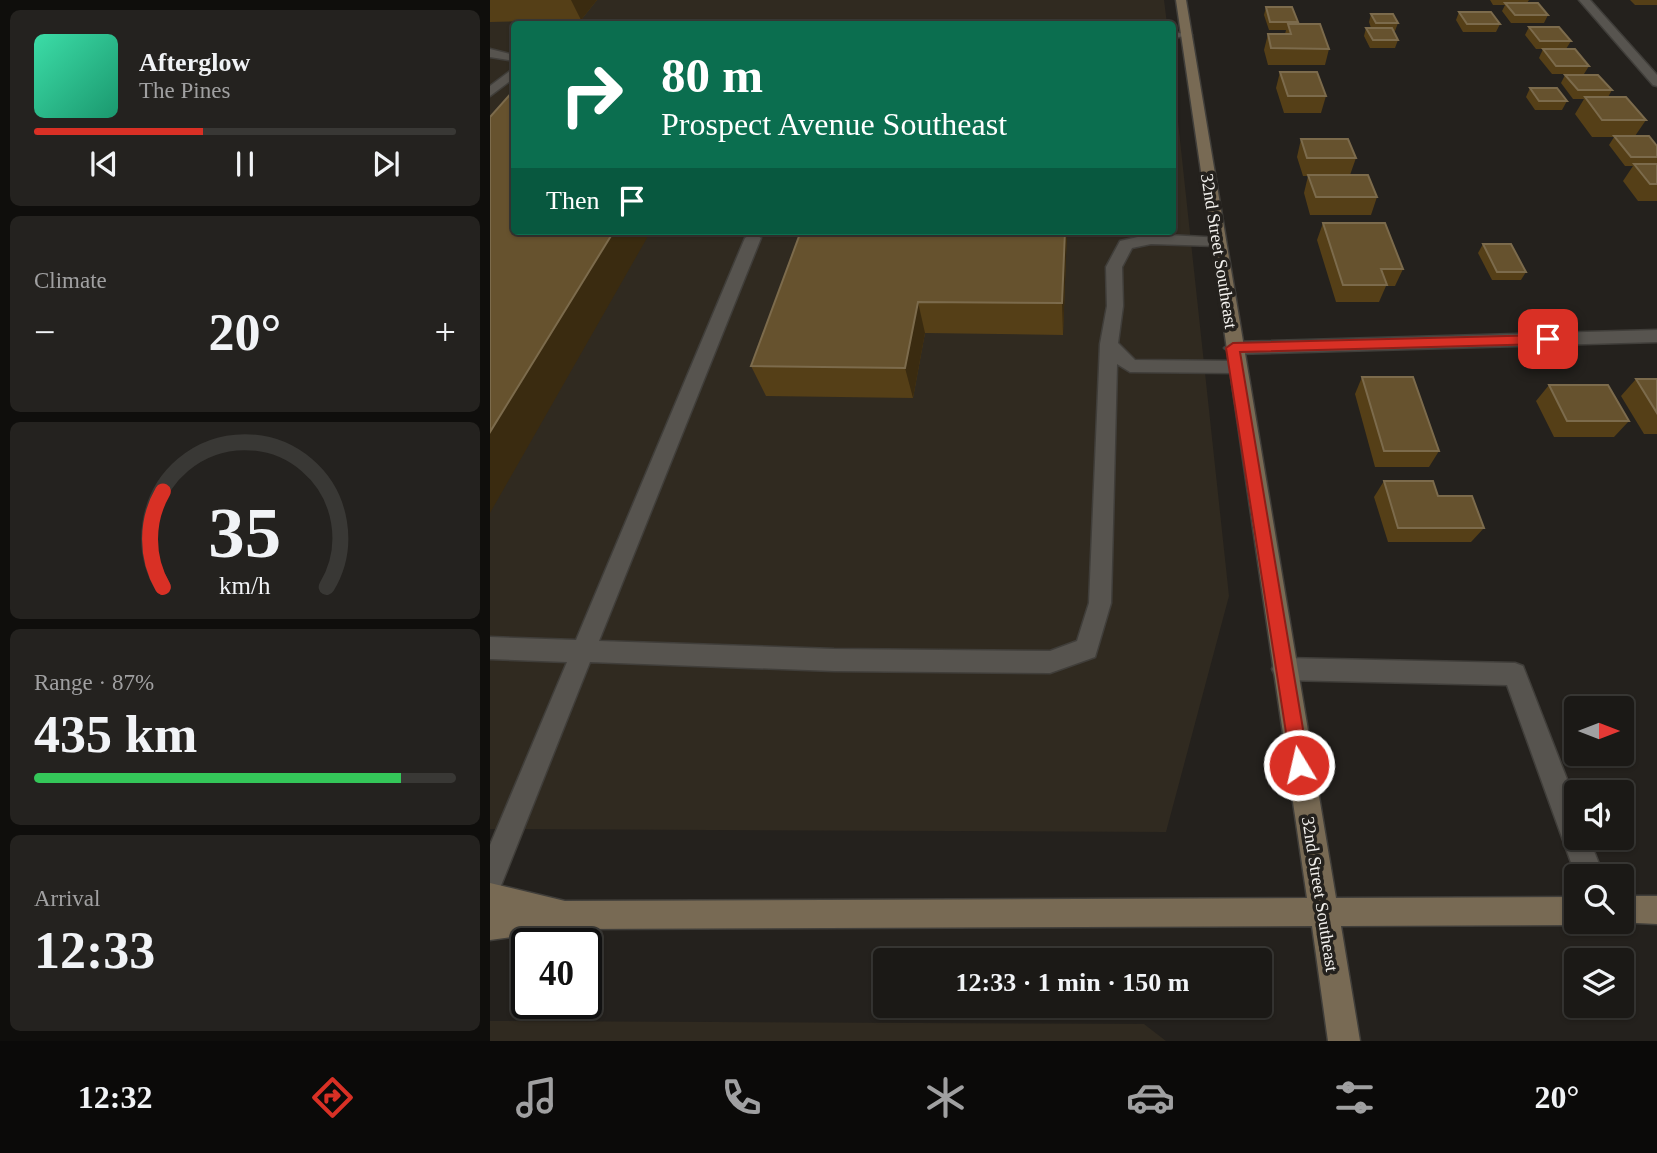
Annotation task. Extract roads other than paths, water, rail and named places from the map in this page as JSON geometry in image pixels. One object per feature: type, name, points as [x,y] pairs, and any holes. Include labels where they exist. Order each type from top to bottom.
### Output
[{"type":"street","name":"32nd Street Southeast","points":[[1181,0],[1179,35],[1217,241],[1344,1041]]},
{"type":"street","points":[[1584,0],[1657,82]]},
{"type":"street","points":[[490,54],[511,60]]},
{"type":"street","points":[[490,69],[511,62]]},
{"type":"street","points":[[490,92],[511,74]]},
{"type":"street","points":[[490,878],[753,238]]},
{"type":"street","points":[[490,648],[583,653],[1050,662],[1087,649],[1100,603],[1110,345],[1115,306],[1114,267],[1126,238],[1217,241]]},
{"type":"street","points":[[1110,345],[1130,366],[1657,336]]},
{"type":"street","points":[[1284,669],[1515,674],[1585,864]]},
{"type":"street","points":[[490,897],[571,915]]},
{"type":"street","points":[[1634,910],[1657,910]]},
{"type":"street","points":[[490,926],[571,915],[1564,911]]}]
